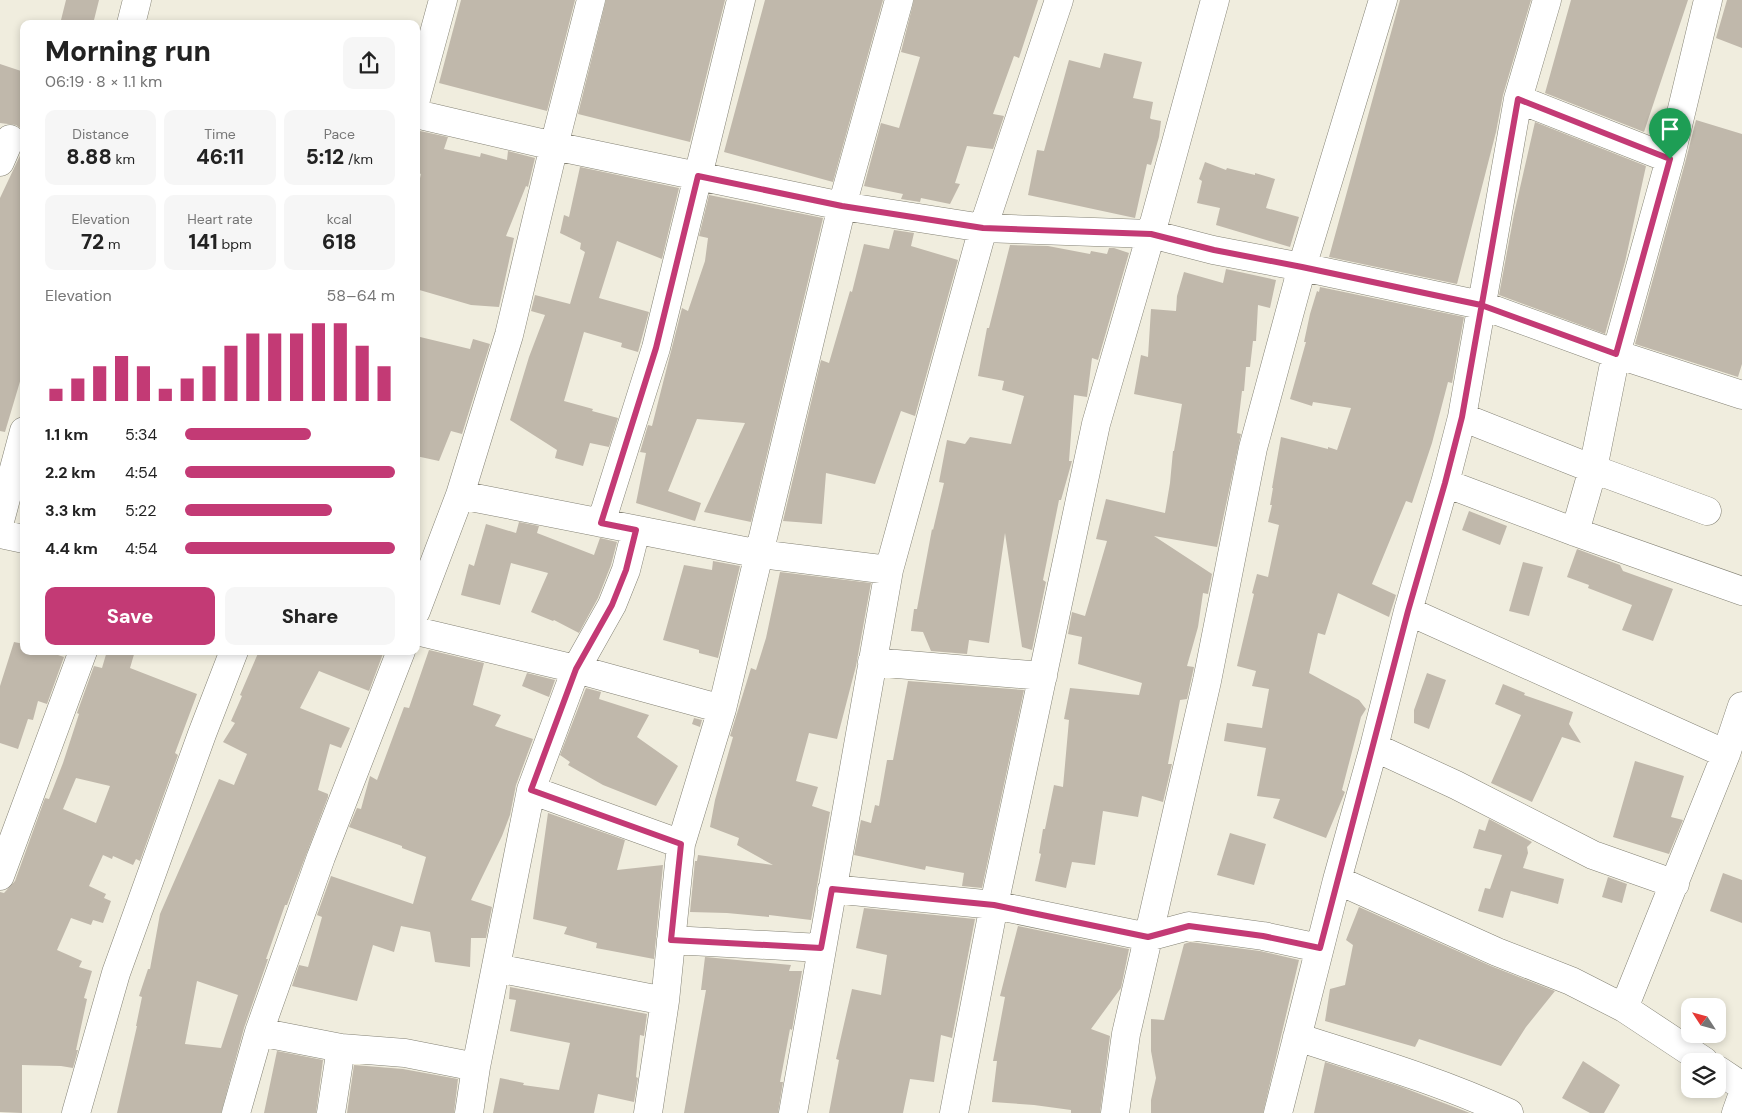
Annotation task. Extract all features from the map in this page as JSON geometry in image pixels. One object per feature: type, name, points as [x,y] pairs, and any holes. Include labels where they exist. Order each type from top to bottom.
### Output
[{"type":"street","points":[[132,20],[137,0]]},
{"type":"street","points":[[420,84],[443,0]]},
{"type":"street","points":[[420,600],[460,495],[509,335],[591,0]]},
{"type":"street","points":[[601,523],[656,348],[741,0]]},
{"type":"street","points":[[648,1113],[665,1001],[681,844],[722,709],[842,206],[899,0]]},
{"type":"street","points":[[793,1113],[889,570],[983,228],[1059,0]]},
{"type":"street","points":[[954,1113],[994,905],[1096,424],[1151,234],[1215,0]]},
{"type":"street","points":[[1116,1113],[1126,1034],[1207,681],[1253,448],[1302,267],[1383,0]]},
{"type":"street","points":[[1278,1113],[1408,611],[1462,417],[1518,99],[1547,0]]},
{"type":"street","points":[[1575,532],[1593,469],[1616,354],[1670,159],[1708,0]]},
{"type":"street","points":[[1518,99],[1670,159]]},
{"type":"street","points":[[420,115],[554,146],[842,206],[983,228],[1151,234],[1214,250],[1481,305],[1616,354],[1742,395]]},
{"type":"street","points":[[1462,417],[1593,469],[1707,511]]},
{"type":"street","points":[[0,521],[20,446]]},
{"type":"street","points":[[1445,483],[1575,532],[1742,591]]},
{"type":"street","points":[[460,495],[760,554],[889,570]]},
{"type":"street","points":[[469,1113],[476,1067],[531,790],[576,669],[612,605],[626,570],[636,530]]},
{"type":"street","points":[[0,534],[20,538]]},
{"type":"street","points":[[1408,611],[1726,754]]},
{"type":"street","points":[[420,632],[576,669],[722,709]]},
{"type":"street","points":[[0,876],[82,655]]},
{"type":"street","points":[[76,1113],[116,973],[232,655]]},
{"type":"street","points":[[236,1113],[259,1032],[321,857],[399,655]]},
{"type":"street","points":[[872,662],[1043,676]]},
{"type":"street","points":[[1624,1008],[1726,754],[1742,706]]},
{"type":"street","points":[[1374,747],[1456,785],[1593,856],[1675,884]]},
{"type":"street","points":[[531,790],[681,844]]},
{"type":"street","points":[[1337,880],[1497,952],[1571,981],[1624,1008],[1692,1053]]},
{"type":"street","points":[[832,889],[994,905],[1148,937],[1189,926],[1263,936],[1320,948]]},
{"type":"street","points":[[671,940],[821,948]]},
{"type":"street","points":[[496,968],[665,1001]]},
{"type":"street","points":[[259,1032],[341,1048],[405,1053],[476,1067]]},
{"type":"street","points":[[1297,1037],[1470,1095],[1508,1113]]},
{"type":"street","points":[[331,1113],[341,1048]]},
{"type":"street","points":[[1726,1075],[1742,1086]]},
{"type":"street","points":[[1736,1113],[1742,1096]]},
{"type":"building","points":[[66,0],[99,0],[94,20],[61,20]]},
{"type":"building","points":[[461,0],[575,0],[547,111],[439,83]]},
{"type":"building","points":[[606,0],[725,0],[690,142],[578,114]]},
{"type":"building","points":[[765,0],[883,0],[833,182],[724,152]]},
{"type":"building","points":[[914,0],[1038,0],[1019,58],[1014,56],[993,114],[1004,116],[993,149],[967,146],[955,183],[960,184],[950,204],[921,198],[920,202],[901,199],[903,194],[864,186],[881,123],[899,128],[920,57],[901,52]]},
{"type":"building","points":[[1400,0],[1531,0],[1503,95],[1496,132],[1457,284],[1329,257]]},
{"type":"building","points":[[1571,0],[1688,0],[1644,132],[1545,93]]},
{"type":"building","points":[[1727,0],[1742,0],[1742,48],[1716,38]]},
{"type":"building","points":[[1104,53],[1142,62],[1133,98],[1153,102],[1150,118],[1161,121],[1159,137],[1151,165],[1147,164],[1135,218],[1028,195],[1037,150],[1044,151],[1069,60],[1100,68]]},
{"type":"building","points":[[0,64],[20,71],[20,128],[16,125],[0,123]]},
{"type":"building","points":[[1696,120],[1742,134],[1742,364],[1738,377],[1635,344]]},
{"type":"building","points":[[1535,122],[1646,166],[1625,262],[1605,334],[1499,295],[1514,214]]},
{"type":"building","points":[[420,131],[448,137],[444,149],[480,157],[481,153],[507,160],[508,151],[535,158],[528,187],[526,186],[506,236],[514,238],[499,307],[471,305],[420,290]]},
{"type":"building","points":[[20,156],[20,381],[5,432],[0,431],[0,198]]},
{"type":"building","points":[[1205,162],[1226,170],[1227,168],[1255,175],[1255,173],[1275,179],[1266,208],[1299,217],[1290,247],[1216,225],[1220,208],[1197,203],[1202,181],[1199,179]]},
{"type":"building","points":[[580,167],[679,188],[662,259],[617,241],[599,298],[649,312],[638,352],[621,347],[622,343],[584,332],[564,401],[618,418],[609,447],[590,443],[583,466],[555,458],[557,450],[510,420],[529,357],[545,315],[531,311],[535,295],[570,304],[585,252],[580,249],[581,243],[560,233],[564,215],[569,217]]},
{"type":"building","points":[[709,195],[823,218],[751,522],[704,512],[745,423],[697,419],[668,491],[701,503],[695,521],[636,503],[646,453],[640,452],[648,425],[652,426],[682,308],[688,311],[705,261],[708,238],[699,236]]},
{"type":"building","points":[[894,230],[914,233],[911,246],[958,260],[915,416],[901,411],[875,484],[826,473],[822,524],[783,521],[821,360],[829,363],[850,291],[852,292],[864,244],[889,249]]},
{"type":"building","points":[[1010,245],[1048,246],[1090,254],[1091,251],[1107,254],[1109,248],[1114,248],[1129,253],[1098,360],[1092,358],[1087,397],[1074,395],[1069,461],[1072,461],[1061,500],[1059,500],[1043,580],[1046,582],[1032,650],[1022,647],[1005,533],[989,643],[969,640],[967,654],[931,651],[923,632],[911,631],[914,609],[917,609],[932,529],[944,483],[939,482],[947,440],[965,444],[970,437],[1011,444],[1024,396],[1002,390],[1004,381],[978,376],[987,328],[989,328]]},
{"type":"building","points":[[1226,269],[1276,280],[1270,308],[1258,305],[1256,341],[1253,341],[1250,367],[1246,367],[1244,391],[1242,391],[1237,433],[1241,434],[1217,547],[1154,536],[1212,574],[1208,594],[1203,593],[1198,627],[1187,666],[1194,667],[1187,699],[1180,700],[1168,764],[1172,764],[1163,802],[1142,796],[1138,817],[1103,811],[1095,865],[1072,862],[1066,888],[1035,881],[1041,854],[1039,853],[1043,829],[1045,829],[1054,785],[1063,787],[1069,720],[1064,719],[1070,688],[1139,695],[1142,683],[1078,664],[1082,637],[1068,634],[1072,612],[1085,616],[1107,541],[1096,539],[1106,499],[1165,513],[1173,451],[1182,404],[1134,394],[1141,355],[1148,357],[1151,309],[1176,311],[1177,296],[1184,272],[1223,283]]},
{"type":"building","points":[[1320,287],[1464,317],[1452,383],[1448,382],[1432,443],[1412,503],[1406,501],[1372,584],[1396,595],[1389,617],[1338,593],[1325,635],[1318,633],[1309,673],[1359,700],[1366,709],[1361,717],[1342,790],[1345,792],[1326,838],[1273,818],[1280,799],[1257,796],[1266,748],[1224,741],[1227,723],[1262,728],[1269,689],[1252,686],[1256,671],[1237,666],[1257,574],[1268,577],[1279,525],[1268,522],[1281,437],[1337,450],[1351,408],[1313,402],[1312,406],[1290,399],[1306,342],[1304,342],[1310,314]]},
{"type":"building","points":[[420,337],[470,349],[473,339],[490,344],[462,434],[451,431],[439,461],[420,457]]},
{"type":"building","points":[[1469,511],[1507,526],[1500,545],[1462,530]]},
{"type":"building","points":[[519,522],[539,526],[537,533],[594,555],[600,538],[617,542],[611,565],[598,598],[579,633],[554,620],[531,612],[548,573],[511,563],[500,605],[461,595],[469,564],[474,566],[486,524],[516,533]]},
{"type":"building","points":[[1577,549],[1620,565],[1623,571],[1673,589],[1653,641],[1622,630],[1632,605],[1588,588],[1589,585],[1567,577]]},
{"type":"building","points":[[713,561],[740,566],[718,658],[699,653],[699,650],[663,640],[684,565],[712,570]]},
{"type":"building","points":[[1523,562],[1543,567],[1529,616],[1509,611]]},
{"type":"building","points":[[780,572],[871,583],[856,666],[837,739],[809,733],[796,781],[818,787],[812,806],[830,812],[811,920],[769,915],[769,917],[690,912],[695,861],[697,861],[698,855],[773,865],[737,845],[739,838],[710,827],[715,800],[733,737],[730,736],[751,668],[756,670],[766,638]]},
{"type":"building","points":[[14,642],[20,643],[20,655],[58,655],[64,657],[47,704],[38,701],[33,720],[28,719],[18,749],[0,743],[0,686]]},
{"type":"building","points":[[429,650],[484,663],[473,705],[501,715],[495,726],[533,739],[516,785],[510,815],[502,836],[471,900],[492,907],[486,938],[471,938],[470,967],[435,962],[430,932],[401,926],[394,952],[373,945],[357,1001],[292,986],[299,965],[308,967],[322,917],[317,915],[331,876],[413,904],[426,857],[402,848],[402,846],[349,827],[357,808],[361,809],[370,776],[377,780],[404,707],[409,708]]},
{"type":"building","points":[[106,655],[134,655],[130,668],[197,694],[175,753],[178,755],[140,861],[136,859],[133,865],[113,856],[112,859],[103,855],[89,886],[106,894],[104,898],[111,901],[103,923],[93,920],[91,925],[71,918],[57,950],[82,961],[79,967],[92,971],[84,998],[87,999],[73,1068],[22,1065],[22,1113],[0,1112],[0,892],[4,893],[15,881],[45,798],[49,799],[63,763],[79,714],[77,713],[94,666],[102,668]],"holes":[[[76,778],[110,786],[96,823],[63,809]]]},
{"type":"building","points":[[257,655],[382,655],[369,691],[319,671],[300,708],[350,728],[341,748],[330,744],[318,790],[328,794],[328,797],[287,905],[285,905],[266,959],[268,959],[244,1028],[221,1113],[117,1113],[137,1026],[142,997],[139,996],[148,969],[150,969],[160,914],[219,779],[234,785],[247,754],[223,742],[235,723],[231,721],[242,696],[240,695]],"holes":[[[197,981],[238,995],[221,1048],[185,1044]]]},
{"type":"building","points":[[527,673],[555,680],[549,697],[522,686]]},
{"type":"building","points":[[1427,673],[1446,680],[1429,729],[1414,723],[1414,710]]},
{"type":"building","points":[[908,681],[1024,690],[982,888],[962,886],[964,873],[926,866],[925,870],[854,855],[861,820],[871,823],[875,805],[879,806],[887,760],[893,760]]},
{"type":"building","points":[[1503,684],[1525,693],[1524,695],[1573,712],[1569,724],[1581,743],[1562,737],[1532,802],[1491,783],[1521,715],[1495,704]]},
{"type":"building","points":[[586,688],[601,692],[599,699],[649,715],[637,737],[678,766],[656,806],[603,785],[568,765],[570,762],[560,755]]},
{"type":"building","points":[[694,718],[702,720],[700,727],[692,724]]},
{"type":"building","points":[[1635,761],[1684,776],[1671,817],[1683,820],[1669,854],[1613,837]]},
{"type":"building","points":[[548,813],[625,840],[617,870],[663,865],[654,959],[596,948],[597,943],[564,934],[567,927],[533,919]]},
{"type":"building","points":[[1489,819],[1532,842],[1527,847],[1528,853],[1523,868],[1564,879],[1558,904],[1511,891],[1503,918],[1478,911],[1485,888],[1490,889],[1502,855],[1473,848],[1479,829],[1485,831]]},
{"type":"building","points":[[1230,833],[1266,844],[1254,885],[1217,875]]},
{"type":"building","points":[[1723,873],[1742,880],[1742,923],[1710,911]]},
{"type":"building","points":[[1608,877],[1627,884],[1622,903],[1602,897]]},
{"type":"building","points":[[1359,907],[1491,966],[1555,991],[1526,1027],[1501,1066],[1419,1039],[1415,1047],[1325,1021],[1330,989],[1345,985],[1353,945],[1346,940]]},
{"type":"building","points":[[864,908],[975,919],[952,1038],[941,1035],[934,1082],[910,1079],[903,1113],[829,1113],[839,1060],[836,1059],[852,989],[881,995],[887,955],[856,948]]},
{"type":"building","points":[[1018,926],[1129,949],[1121,988],[1091,1029],[1110,1036],[1100,1113],[1071,1113],[1071,1110],[992,1102],[997,1061],[993,1061],[1005,997],[1000,996]]},
{"type":"building","points":[[1190,942],[1260,951],[1299,960],[1263,1113],[1151,1113],[1151,1100],[1156,1078],[1151,1051],[1151,1019],[1164,1020],[1184,944]]},
{"type":"building","points":[[705,957],[791,965],[789,971],[802,971],[792,1030],[790,1029],[780,1082],[783,1082],[778,1113],[684,1113],[706,990],[701,990]]},
{"type":"building","points":[[510,987],[647,1014],[644,1036],[640,1035],[636,1077],[638,1078],[634,1102],[598,1094],[594,1113],[493,1113],[500,1078],[524,1083],[523,1085],[559,1090],[570,1043],[510,1031],[516,1000],[509,999]]},
{"type":"building","points":[[277,1051],[323,1060],[316,1113],[264,1113]]},
{"type":"building","points":[[1583,1061],[1620,1085],[1604,1113],[1590,1113],[1562,1098]]},
{"type":"building","points":[[1325,1062],[1399,1086],[1470,1113],[1314,1113]]},
{"type":"building","points":[[354,1065],[403,1069],[458,1079],[454,1113],[347,1113]]},
{"type":"route","points":[[1670,159],[1518,99],[1481,305],[1462,417],[1408,611],[1320,948],[1263,936],[1189,926],[1148,937],[994,905],[832,889],[821,948],[671,940],[681,844],[531,790],[576,669],[612,605],[626,570],[636,530],[601,523],[656,348],[698,176],[842,206],[983,228],[1151,234],[1214,250],[1481,305],[1616,354],[1670,159]]}]
